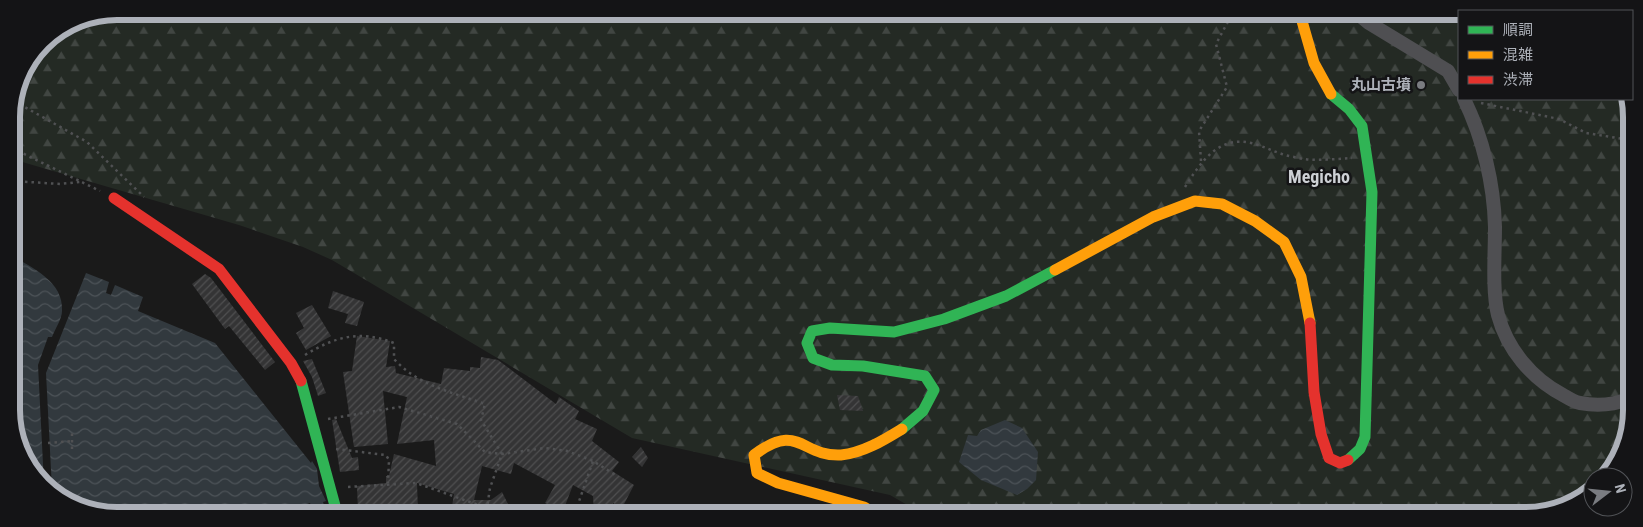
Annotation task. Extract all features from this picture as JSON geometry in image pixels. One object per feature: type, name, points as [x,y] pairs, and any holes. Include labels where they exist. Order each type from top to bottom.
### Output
[{"type":"street","points":[[864,507],[778,483],[757,473],[754,455],[770,442],[797,439],[832,455],[862,451],[900,429],[923,411],[934,390],[925,376],[863,366],[832,365],[813,358],[807,343],[812,331],[830,328],[894,332],[944,319],[1006,296],[1153,217],[1195,200],[1222,204],[1255,221],[1284,242],[1301,277],[1311,328],[1314,392],[1322,434],[1329,458],[1340,462],[1353,459],[1364,446],[1372,192],[1362,126],[1349,109],[1328,92],[1314,63],[1302,20]]},
{"type":"street","points":[[1365,20],[1448,70],[1458,87]]},
{"type":"street","points":[[1465,100],[1480,136],[1490,185],[1495,224],[1498,314],[1510,346],[1530,371],[1550,388],[1578,403],[1613,405],[1623,401]]},
{"type":"street","points":[[114,198],[219,268],[291,363],[302,383],[335,507]]},
{"type":"path","points":[[852,20],[884,23],[904,20]]},
{"type":"path","points":[[877,20],[884,23]]},
{"type":"path","points":[[1201,161],[1199,131],[1227,87],[1216,44],[1229,20]]},
{"type":"path","points":[[1480,100],[1559,119],[1586,133],[1623,139]]},
{"type":"path","points":[[21,105],[87,142],[150,202]]},
{"type":"path","points":[[1175,208],[1180,194],[1201,161],[1215,150],[1232,142],[1256,144],[1296,158],[1320,160],[1367,157]]},
{"type":"path","points":[[20,152],[114,198]]},
{"type":"path","points":[[20,182],[60,184],[80,182]]},
{"type":"path","points":[[291,363],[325,342],[347,336],[374,335],[394,343],[394,359],[406,373],[435,386],[485,404],[481,420],[502,454]]},
{"type":"path","points":[[312,423],[399,408],[458,424],[485,452],[502,454],[545,448],[567,451],[593,461],[617,476]]},
{"type":"path","points":[[72,432],[72,449]]},
{"type":"path","points":[[48,443],[72,441]]},
{"type":"path","points":[[319,449],[386,455],[389,460],[388,483]]},
{"type":"path","points":[[487,507],[490,488],[502,454]]},
{"type":"path","points":[[577,507],[593,461]]},
{"type":"path","points":[[330,491],[350,486],[416,482],[484,507]]},
{"type":"green space","points":[[117,20],[1458,20],[1458,100],[1621,100],[1623,117],[1622,422],[1616,447],[1605,467],[1583,467],[1583,489],[1563,500],[1532,507],[911,507],[890,495],[632,438],[332,260],[303,247],[239,225],[20,161],[20,111],[23,92],[36,63],[53,44],[74,30],[98,22]]},
{"type":"water","points":[[20,261],[46,277],[58,292],[61,301],[61,317],[52,337],[48,337],[38,365],[43,472],[27,447],[20,416]]},
{"type":"water","points":[[86,273],[109,282],[106,293],[111,295],[115,285],[143,297],[138,311],[215,343],[311,463],[312,461],[317,469],[319,486],[326,501],[323,502],[324,506],[312,507],[310,503],[299,507],[117,507],[92,504],[80,500],[58,487],[52,481],[46,373]]},
{"type":"water","points":[[1005,420],[1022,428],[1038,452],[1036,480],[1017,495],[981,480],[959,462],[968,435],[977,436],[981,430]]},
{"type":"building","points":[[205,274],[211,278],[275,362],[265,370],[229,326],[225,329],[192,284]]},
{"type":"building","points":[[333,291],[364,302],[357,326],[345,323],[348,314],[328,308]]},
{"type":"building","points":[[312,305],[331,336],[306,350],[296,333],[304,328],[296,313]]},
{"type":"building","points":[[357,336],[390,341],[386,367],[395,366],[396,373],[441,384],[444,368],[470,371],[470,367],[480,368],[481,357],[498,360],[556,404],[559,397],[579,411],[575,419],[597,429],[592,441],[619,462],[612,471],[634,485],[623,507],[613,503],[613,507],[594,507],[593,496],[573,485],[565,507],[554,507],[545,503],[555,485],[514,463],[511,474],[482,466],[474,500],[491,500],[502,492],[509,506],[507,507],[452,507],[454,494],[417,483],[418,507],[358,507],[357,486],[386,483],[386,476],[389,476],[394,454],[436,466],[434,440],[397,444],[407,397],[383,391],[388,444],[354,447],[343,372],[352,371]]},
{"type":"building","points":[[312,359],[326,393],[318,396],[312,377],[303,361]]},
{"type":"building","points":[[837,395],[858,396],[863,411],[840,410]]},
{"type":"building","points":[[336,419],[352,458],[358,457],[359,470],[340,472],[332,420]]},
{"type":"building","points":[[641,447],[648,458],[642,467],[632,457]]},
{"type":"traffic: fast","points":[[1331,94],[1349,109],[1362,126],[1372,192],[1365,437],[1360,449],[1348,460]]},
{"type":"traffic: fast","points":[[902,429],[923,411],[934,390],[925,376],[863,366],[832,365],[813,358],[807,343],[812,331],[830,328],[894,332],[944,319],[1006,296],[1055,270]]},
{"type":"traffic: fast","points":[[301,381],[335,507]]},
{"type":"traffic: slow","points":[[1302,20],[1314,63],[1331,94]]},
{"type":"traffic: slow","points":[[1055,270],[1153,217],[1195,201],[1222,204],[1255,221],[1284,242],[1301,277],[1310,323]]},
{"type":"traffic: slow","points":[[864,507],[778,483],[757,473],[754,455],[769,445],[781,441],[799,443],[828,454],[849,454],[873,445],[902,429]]},
{"type":"traffic: jam","points":[[114,198],[219,269],[291,363],[301,381]]},
{"type":"traffic: jam","points":[[1310,323],[1314,392],[1321,434],[1329,458],[1340,463],[1348,460]]},
{"type":"place","name":"丸山古墳","points":[[1421,85]]},
{"type":"district","name":"Megicho","points":[[1319,176]]}]
